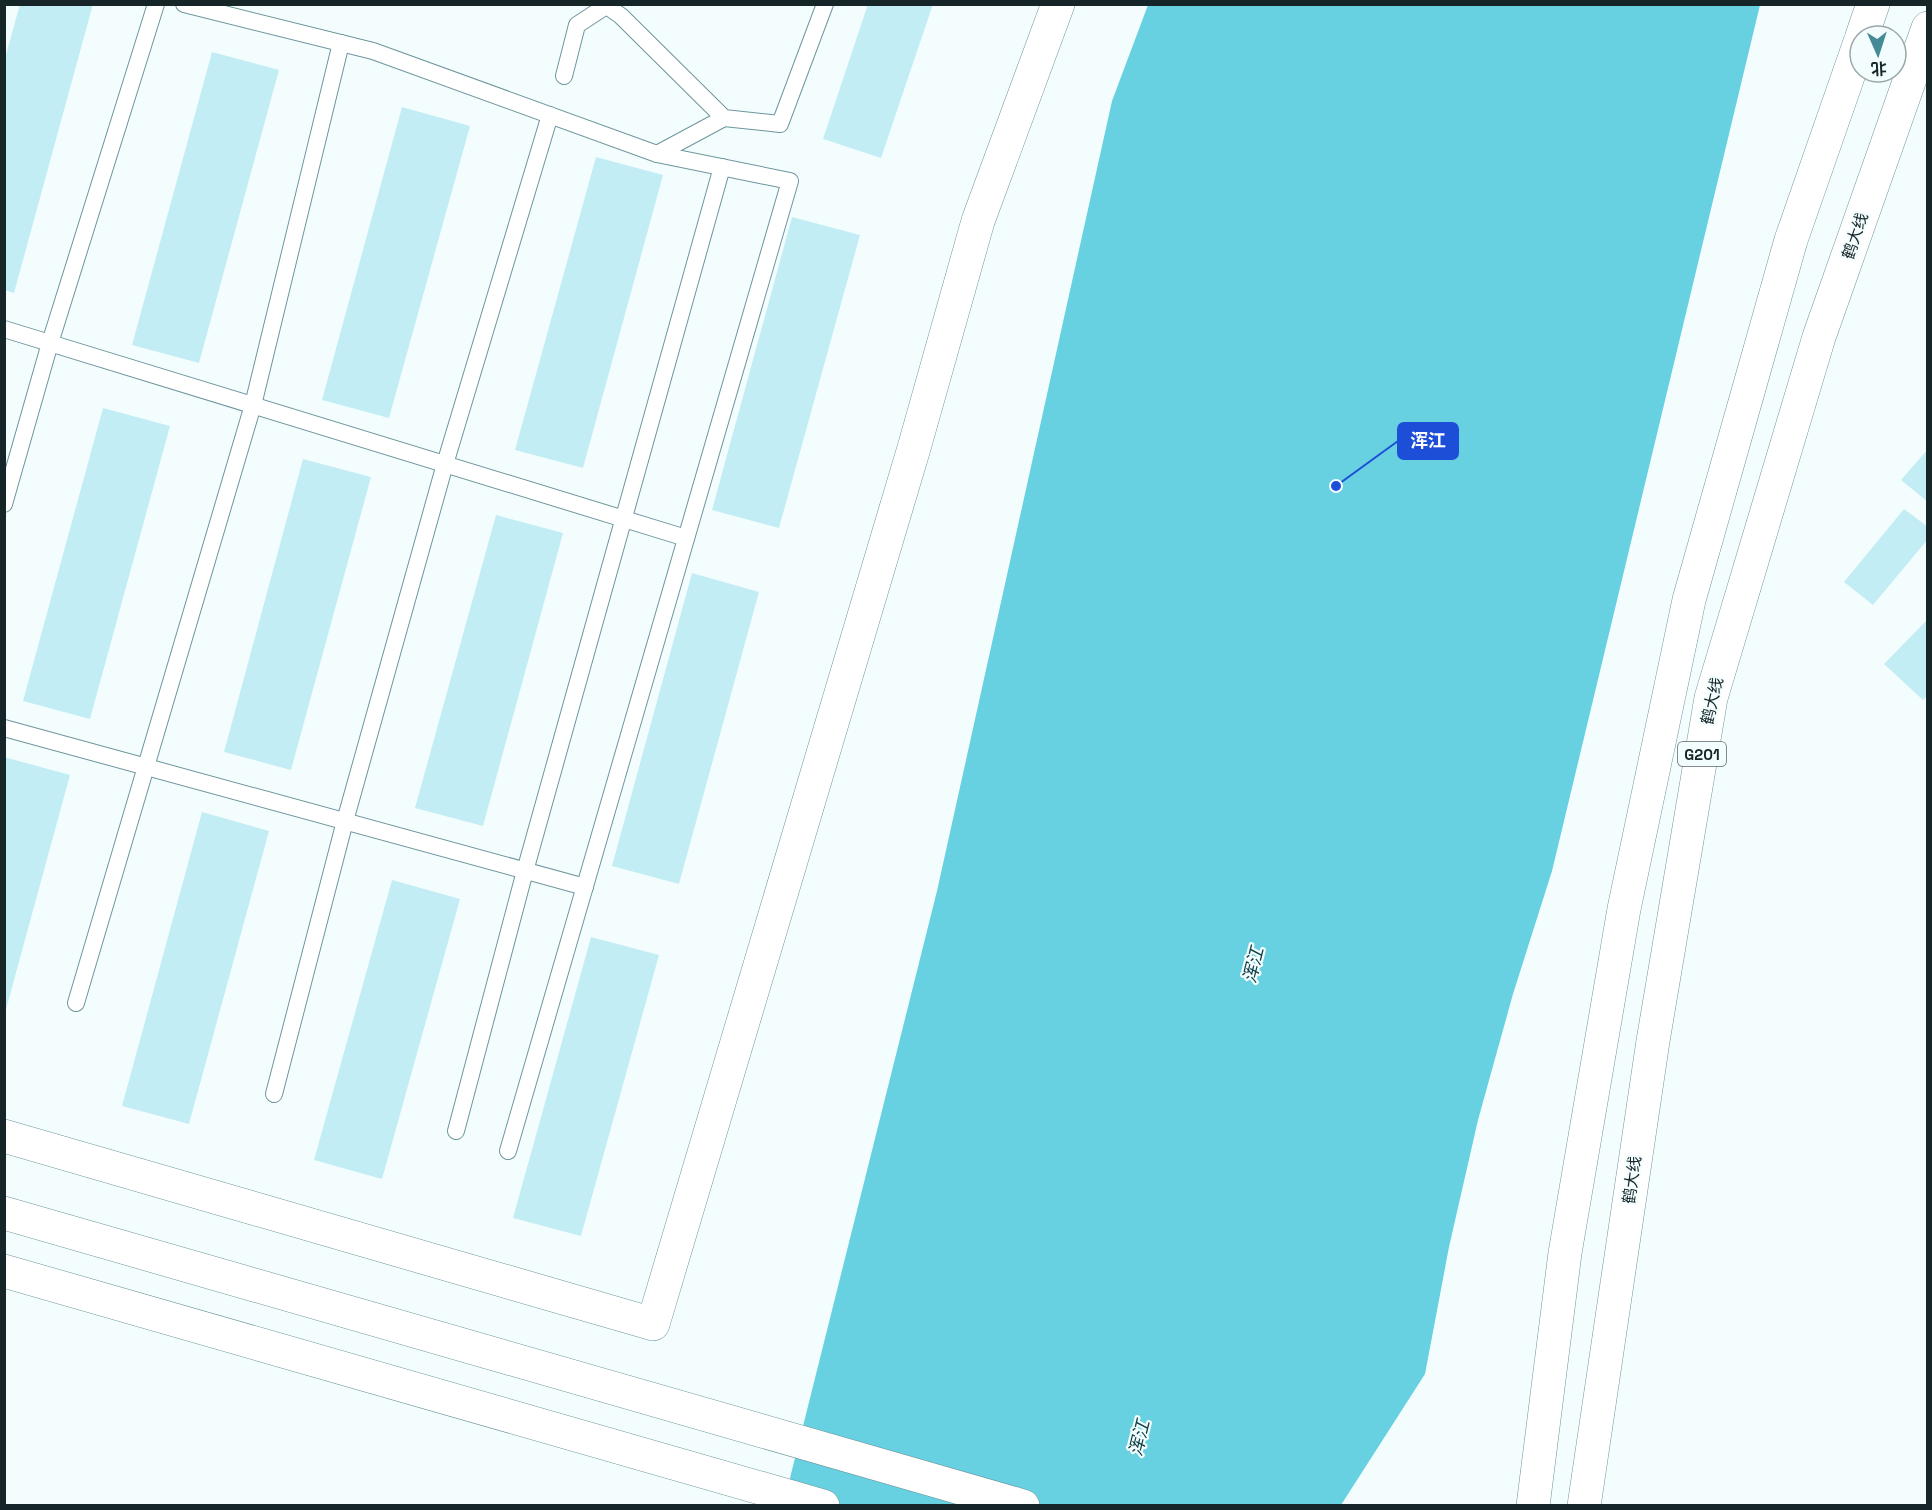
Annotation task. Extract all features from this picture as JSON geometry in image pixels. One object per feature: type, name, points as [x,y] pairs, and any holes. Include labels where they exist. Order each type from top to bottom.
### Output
[{"type":"main road","points":[[4,1136],[653,1324],[910,460],[978,221],[1058,4]]},
{"type":"main road","points":[[1866,24],[1873,4]]},
{"type":"main road","name":"鹤大线","points":[[1584,1506],[1653,1041],[1711,698],[1820,337],[1928,28]]},
{"type":"main road","name":"G201","points":[[1533,1506],[1565,1253],[1616,955],[1689,600],[1791,240],[1848,76]]},
{"type":"main road","points":[[4,1213],[1023,1506]]},
{"type":"main road","points":[[7,1272],[823,1506]]},
{"type":"lane","points":[[4,504],[50,343],[156,4]]},
{"type":"lane","points":[[184,4],[373,51],[657,154],[790,181],[507,1151]]},
{"type":"lane","points":[[657,154],[724,118],[780,124],[825,4]]},
{"type":"lane","points":[[564,76],[578,26],[605,5],[621,16],[724,118]]},
{"type":"lane","points":[[76,1003],[253,405],[342,43]]},
{"type":"lane","points":[[274,1094],[345,822],[445,464],[550,115]]},
{"type":"lane","points":[[456,1131],[525,871],[722,167]]},
{"type":"lane","points":[[4,329],[686,538]]},
{"type":"lane","points":[[4,728],[585,887]]},
{"type":"water","name":"浑江","points":[[1148,5],[1760,5],[1552,871],[1513,994],[1478,1120],[1449,1247],[1425,1374],[1341,1505],[783,1506],[937,891],[1112,101]]},
{"type":"building","points":[[20,4],[93,4],[14,293],[4,290],[4,62]]},
{"type":"building","points":[[868,4],[933,4],[881,158],[823,139]]},
{"type":"building","points":[[212,52],[279,70],[199,363],[132,345]]},
{"type":"building","points":[[402,107],[470,126],[389,418],[322,400]]},
{"type":"building","points":[[596,157],[663,175],[583,468],[515,450]]},
{"type":"building","points":[[792,217],[860,235],[779,528],[712,510]]},
{"type":"building","points":[[103,408],[170,426],[90,719],[23,701]]},
{"type":"building","points":[[1928,449],[1928,502],[1901,480]]},
{"type":"building","points":[[303,459],[371,477],[291,770],[224,752]]},
{"type":"building","points":[[1904,509],[1928,527],[1928,539],[1873,605],[1844,582]]},
{"type":"building","points":[[496,515],[563,533],[483,826],[415,808]]},
{"type":"building","points":[[692,573],[759,592],[679,884],[612,866]]},
{"type":"building","points":[[1928,619],[1928,695],[1923,700],[1884,664]]},
{"type":"building","points":[[4,757],[70,775],[5,1013],[4,1012]]},
{"type":"building","points":[[202,812],[269,831],[189,1124],[122,1106]]},
{"type":"building","points":[[392,880],[460,899],[382,1179],[314,1160]]},
{"type":"building","points":[[591,937],[659,955],[581,1236],[513,1218]]},
{"type":"place","name":"浑江","points":[[1336,486]]}]
